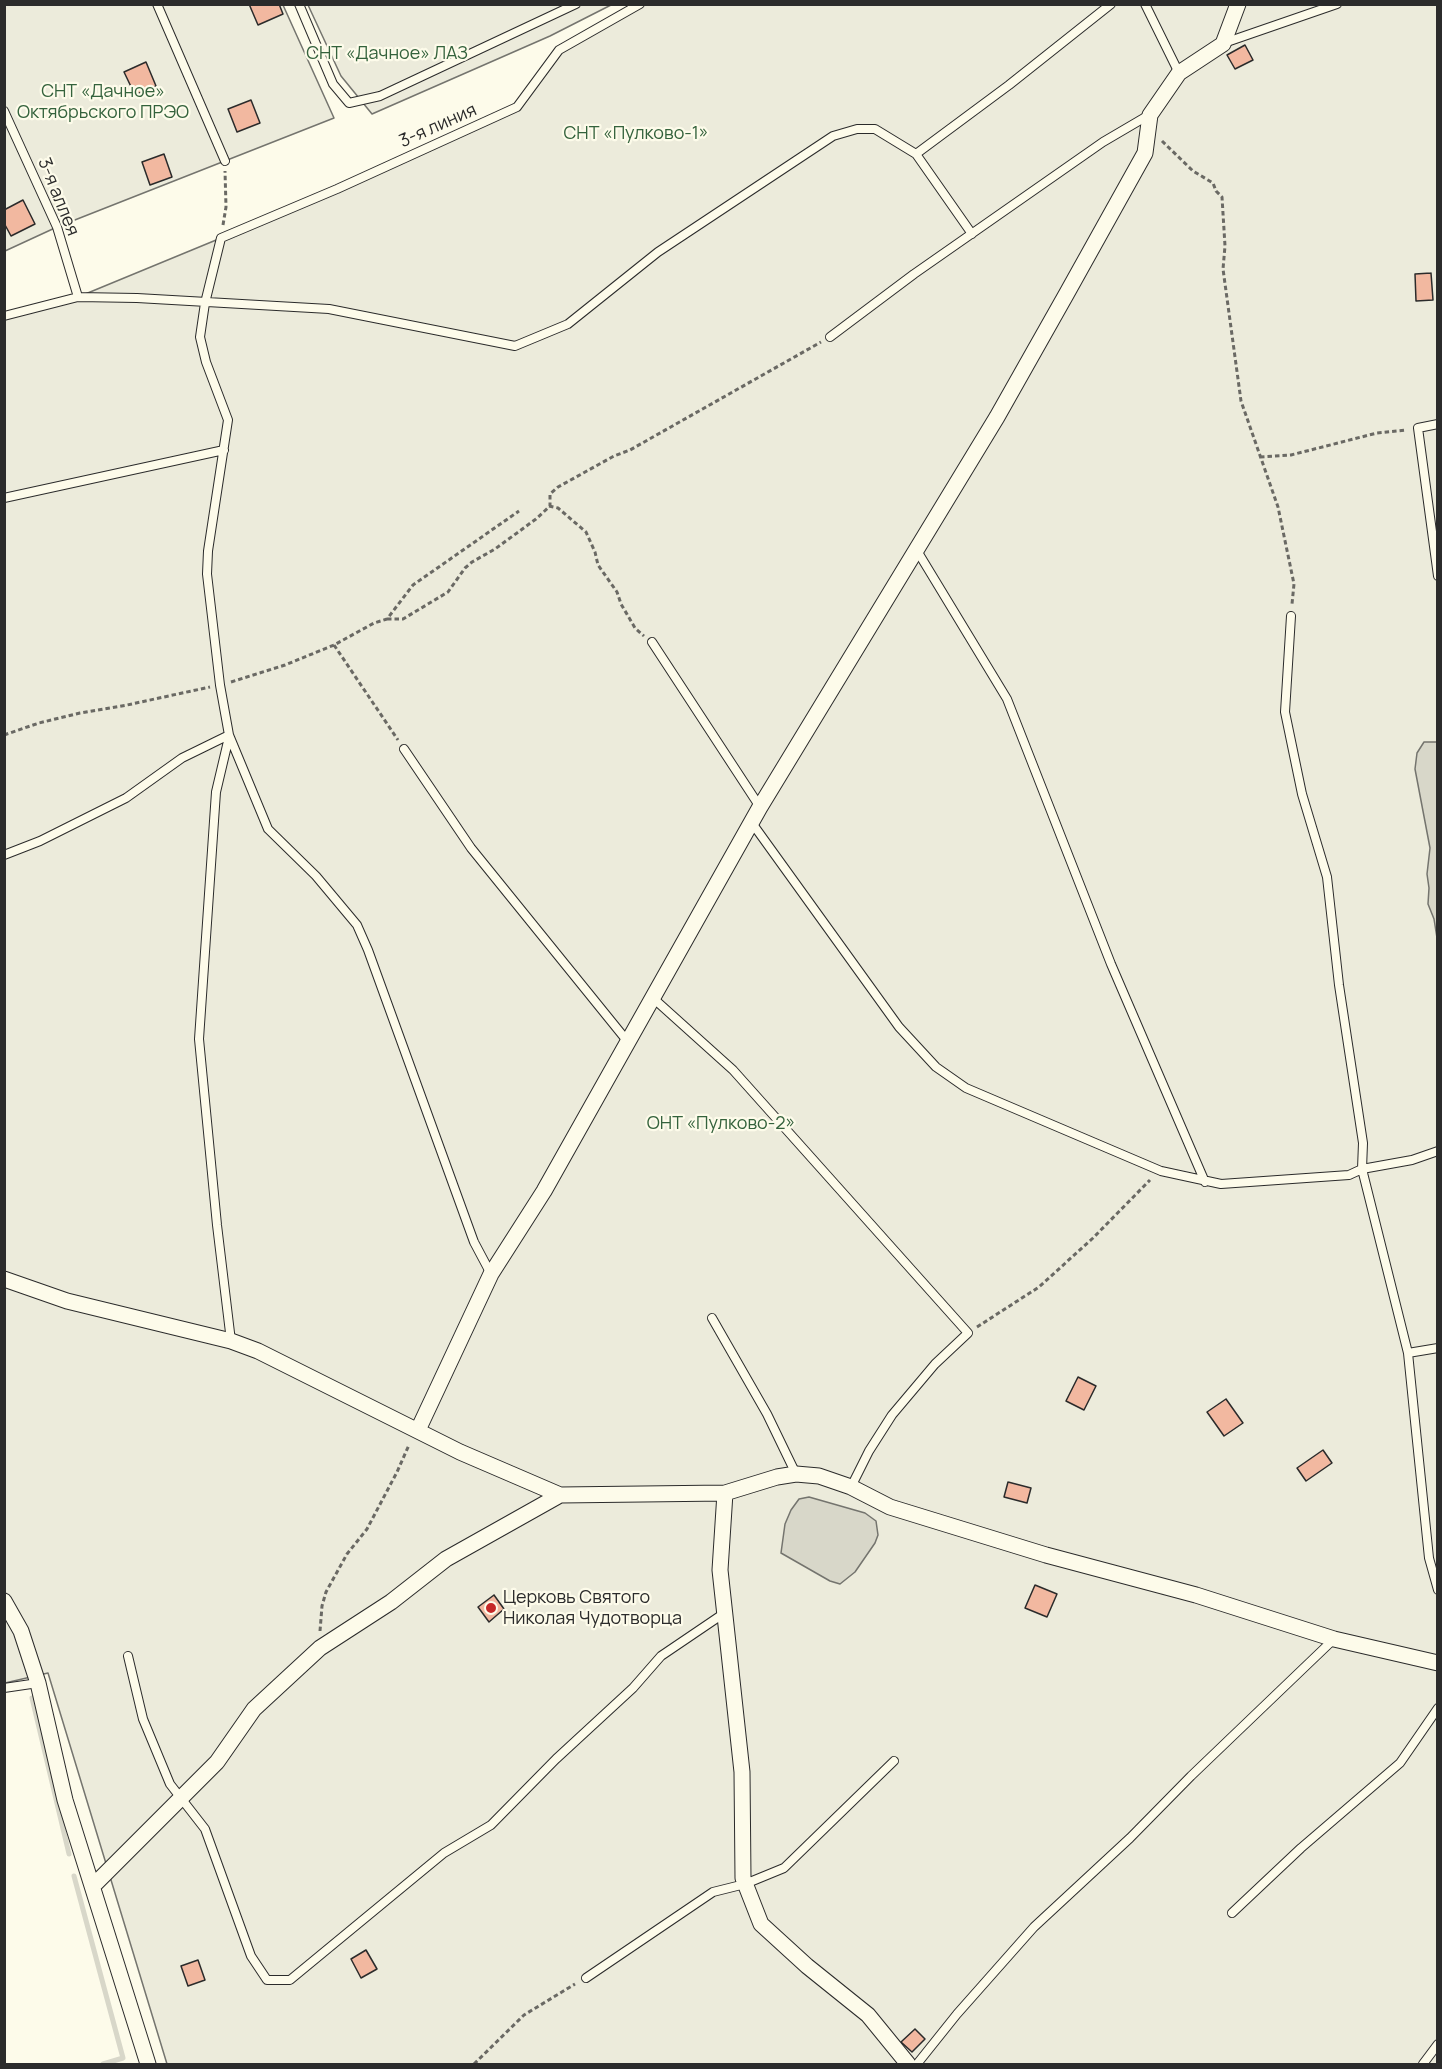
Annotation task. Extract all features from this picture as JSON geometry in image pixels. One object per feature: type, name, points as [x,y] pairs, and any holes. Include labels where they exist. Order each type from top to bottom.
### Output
[{"type":"street","points":[[417,1430],[492,1274],[544,1191],[760,807],[997,417],[1145,153],[1149,121],[1179,74],[1222,44],[1238,4]]},
{"type":"street","points":[[4,1279],[67,1301],[231,1341],[258,1351],[460,1452],[560,1495],[724,1493],[777,1477],[796,1474],[819,1476],[851,1487],[890,1507],[1046,1555],[1196,1595],[1334,1640],[1437,1663]]},
{"type":"street","points":[[724,1493],[720,1570],[742,1772],[743,1878],[761,1924],[807,1966],[868,2015],[908,2064]]},
{"type":"street","points":[[93,1886],[217,1762],[254,1709],[280,1682],[320,1648],[391,1602],[446,1559],[560,1495]]},
{"type":"street","points":[[4,1600],[21,1631],[38,1683],[65,1800],[148,2064]]},
{"type":"lane","points":[[157,4],[225,161]]},
{"type":"lane","points":[[299,4],[333,84],[349,103],[380,96],[576,4]]},
{"type":"lane","name":"3-я линия","points":[[222,238],[337,189],[517,107],[559,50],[640,4]]},
{"type":"lane","points":[[916,154],[1009,85],[1111,4]]},
{"type":"lane","points":[[1145,4],[1179,74]]},
{"type":"lane","points":[[1222,44],[1337,4]]},
{"type":"lane","name":"3-я аллея","points":[[4,111],[57,227],[78,297]]},
{"type":"lane","points":[[830,337],[914,274],[1102,142],[1149,121]]},
{"type":"lane","points":[[4,316],[78,297],[137,298],[329,309],[515,346],[568,324],[658,252],[833,136],[857,129],[875,129],[916,154],[972,234]]},
{"type":"lane","points":[[222,238],[204,303],[200,337],[206,362],[228,420],[208,551],[207,574],[220,685],[229,735],[268,829],[316,876],[357,925],[474,1242],[492,1274]]},
{"type":"lane","points":[[1437,424],[1418,428],[1437,576]]},
{"type":"lane","points":[[4,498],[224,450]]},
{"type":"lane","points":[[916,549],[1007,699],[1111,964],[1205,1182]]},
{"type":"lane","points":[[1291,616],[1285,712],[1302,794],[1327,877],[1339,985],[1363,1143],[1362,1169],[1408,1353],[1426,1534],[1437,1590]]},
{"type":"lane","points":[[652,642],[760,807]]},
{"type":"lane","points":[[4,855],[40,841],[126,798],[182,758],[229,735]]},
{"type":"lane","points":[[229,735],[216,792],[199,1039],[231,1341]]},
{"type":"lane","points":[[404,748],[471,848],[628,1042]]},
{"type":"lane","points":[[752,823],[899,1027],[936,1067],[966,1088],[1161,1171],[1205,1182],[1221,1184],[1349,1175],[1362,1169],[1412,1160],[1437,1151]]},
{"type":"lane","points":[[653,998],[733,1070],[968,1333],[934,1364],[892,1415],[869,1451],[851,1487]]},
{"type":"lane","points":[[712,1318],[767,1414],[796,1474]]},
{"type":"lane","points":[[1408,1353],[1437,1348]]},
{"type":"lane","points":[[128,1656],[143,1719],[170,1784],[205,1829],[251,1956],[267,1980],[290,1980],[444,1853],[491,1825],[633,1688],[661,1656],[723,1614]]},
{"type":"lane","points":[[917,2064],[957,2014],[1034,1927],[1130,1838],[1191,1776],[1334,1640]]},
{"type":"lane","points":[[4,1688],[38,1683]]},
{"type":"lane","points":[[1232,1913],[1301,1848],[1400,1763],[1437,1708]]},
{"type":"lane","points":[[586,1977],[713,1892],[745,1884],[784,1868],[894,1761]]},
{"type":"lane","points":[[1423,2064],[1437,2044]]},
{"type":"path","points":[[1149,121],[1193,171],[1213,183],[1216,191],[1222,197],[1225,246],[1223,269],[1241,401],[1278,507],[1294,584],[1291,616]]},
{"type":"path","points":[[222,238],[226,207],[225,161]]},
{"type":"path","points":[[4,735],[80,713],[220,685],[285,665],[334,645],[374,623],[387,619],[403,619],[448,592],[472,562],[495,549],[536,519],[549,506],[550,494],[558,487],[614,456],[640,445],[830,337]]},
{"type":"path","points":[[1260,457],[1291,455],[1377,433],[1418,428]]},
{"type":"path","points":[[549,506],[558,508],[586,532],[598,565],[617,592],[635,628],[652,642]]},
{"type":"path","points":[[387,619],[413,585],[519,511]]},
{"type":"path","points":[[334,645],[404,748]]},
{"type":"path","points":[[968,1333],[1039,1287],[1093,1238],[1139,1189],[1161,1171]]},
{"type":"path","points":[[320,1648],[322,1606],[326,1593],[347,1554],[368,1529],[417,1430]]},
{"type":"path","points":[[474,2064],[524,2015],[586,1977]]},
{"type":"green space","name":"СНТ «Дачное» Октябрьского ПРЭО","points":[[4,5],[283,5],[334,118],[57,227],[5,251]]},
{"type":"green space","name":"СНТ «Дачное» ЛАЗ","points":[[308,5],[611,5],[550,36],[372,114],[341,76]]},
{"type":"green space","name":"ОНТ «Пулково-2»","points":[[640,5],[1437,5],[1437,2064],[167,2064],[48,1673],[5,1683],[5,316],[78,297],[221,238],[517,107],[559,50]]},
{"type":"shaded area","points":[[1424,742],[1437,742],[1437,938],[1434,919],[1428,904],[1427,874],[1430,848],[1415,769],[1417,753]]},
{"type":"shaded area","points":[[809,1497],[865,1513],[876,1521],[878,1535],[875,1543],[855,1572],[840,1584],[830,1581],[781,1553],[785,1524],[791,1510],[799,1499]]},
{"type":"building","points":[[249,4],[279,4],[283,14],[258,25]]},
{"type":"building","points":[[1245,45],[1253,60],[1235,69],[1227,55]]},
{"type":"building","points":[[146,62],[156,86],[135,95],[124,72]]},
{"type":"building","points":[[251,100],[260,123],[237,132],[228,109]]},
{"type":"building","points":[[164,154],[172,177],[150,185],[142,162]]},
{"type":"building","points":[[23,200],[35,224],[11,236],[4,223],[4,210]]},
{"type":"building","points":[[1431,273],[1433,300],[1416,301],[1415,274]]},
{"type":"building","points":[[1078,1377],[1096,1386],[1084,1410],[1066,1401]]},
{"type":"building","points":[[1226,1399],[1243,1423],[1224,1436],[1207,1412]]},
{"type":"building","points":[[1323,1450],[1332,1463],[1306,1481],[1297,1468]]},
{"type":"building","points":[[1008,1482],[1031,1488],[1027,1503],[1004,1497]]},
{"type":"building","points":[[1035,1585],[1057,1594],[1047,1617],[1025,1608]]},
{"type":"building","name":"Церковь Святого Николая Чудотворца","points":[[494,1595],[504,1609],[489,1622],[478,1607]]},
{"type":"building","points":[[366,1950],[377,1969],[361,1978],[351,1959]]},
{"type":"building","points":[[198,1960],[205,1980],[188,1986],[181,1966]]},
{"type":"building","points":[[915,2029],[925,2039],[912,2052],[901,2042]]},
{"type":"waterway","points":[[32,1698],[69,1854]]},
{"type":"waterway","points":[[74,1876],[123,2058],[103,2064]]},
{"type":"place","name":"Церковь Святого Николая Чудотворца","points":[[491,1608]]},
{"type":"park label","name":"СНТ «Пулково-1»","points":[[636,134]]}]
